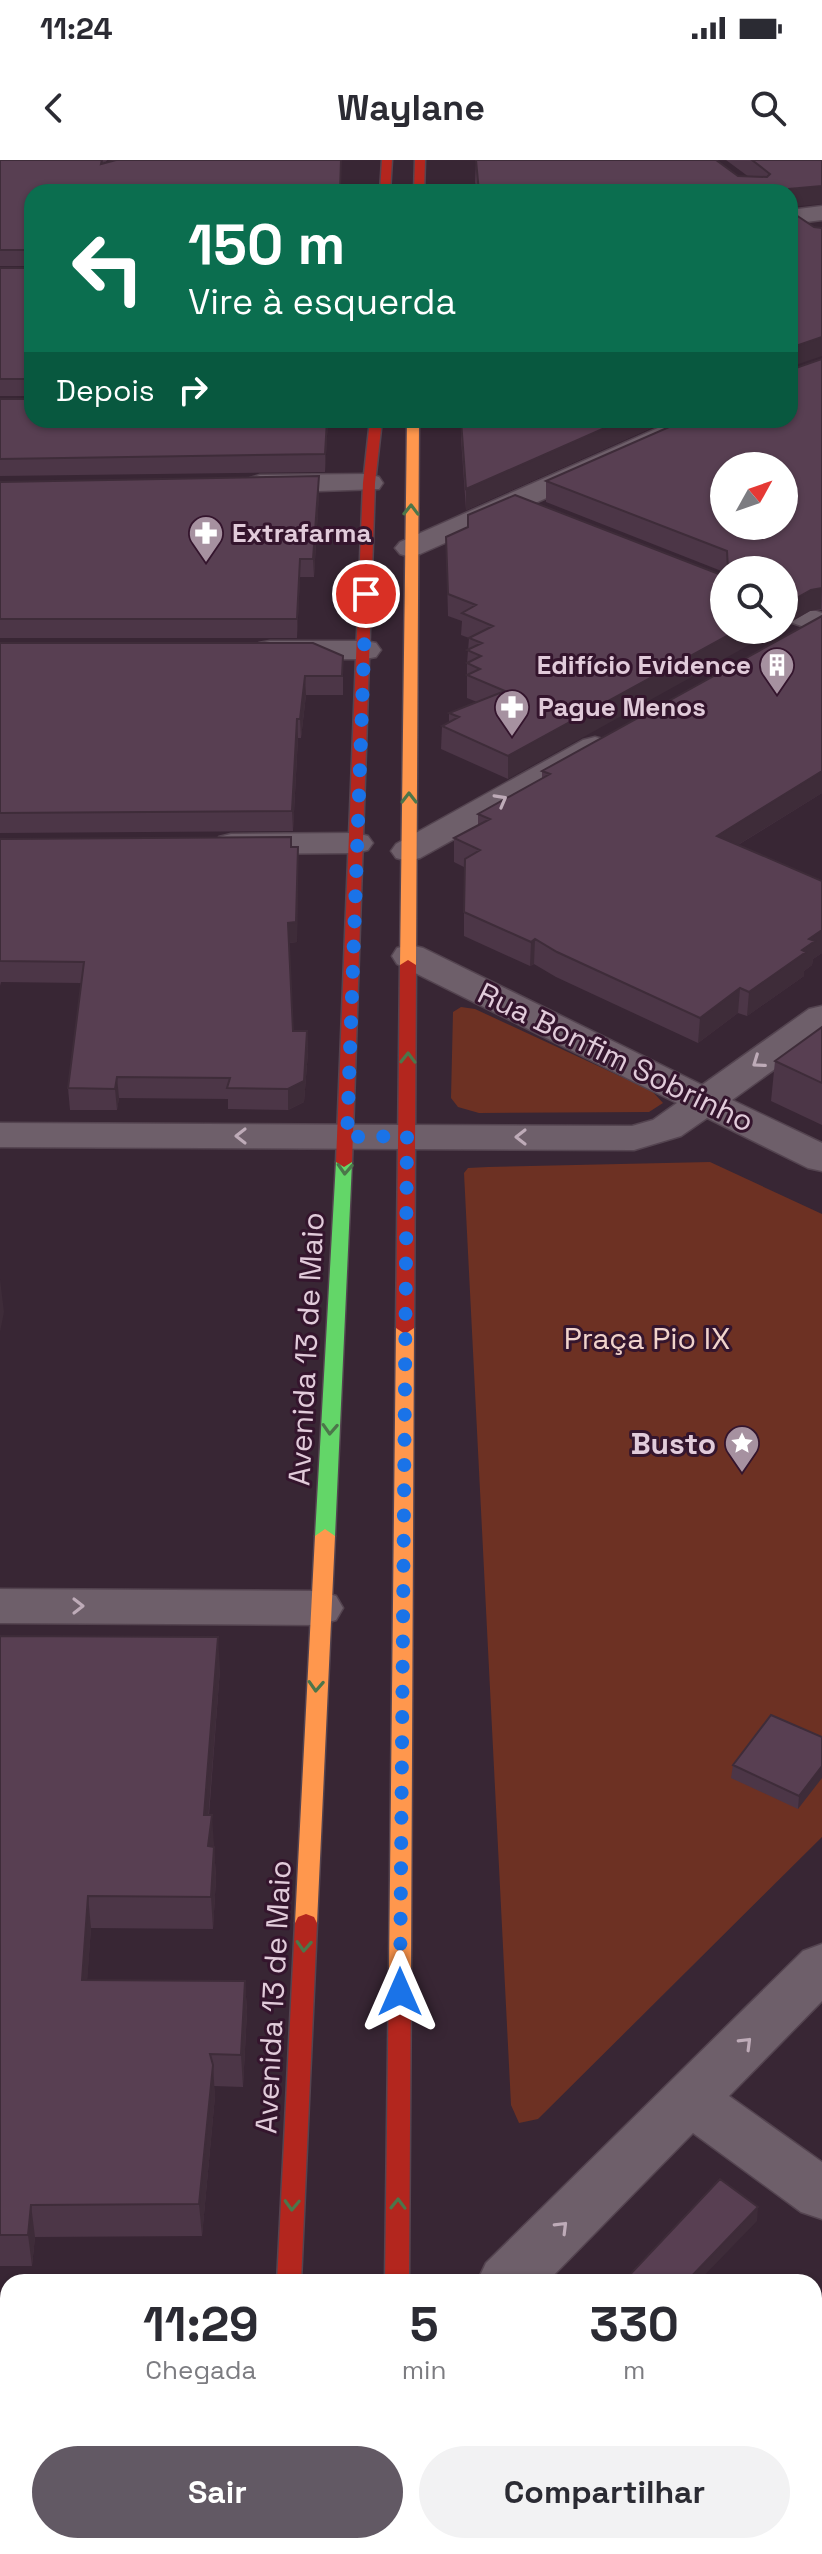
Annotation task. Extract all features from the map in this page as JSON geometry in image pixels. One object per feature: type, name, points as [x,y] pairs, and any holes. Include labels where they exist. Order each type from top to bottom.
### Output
[{"type":"main road","points":[[386,184],[387,160]]},
{"type":"main road","points":[[419,184],[420,160]]},
{"type":"main road","name":"Avenida 13 de Maio","points":[[289,2274],[319,1608],[347,1137],[369,483],[375,428]]},
{"type":"main road","points":[[397,2274],[413,428]]},
{"type":"street","points":[[798,216],[822,213]]},
{"type":"street","points":[[410,548],[681,428]]},
{"type":"street","points":[[231,485],[369,483]]},
{"type":"street","points":[[513,502],[555,519]]},
{"type":"street","points":[[238,650],[365,650]]},
{"type":"street","points":[[408,851],[625,731]]},
{"type":"street","points":[[201,844],[356,843]]},
{"type":"street","name":"Rua Bonfim Sobrinho","points":[[410,956],[822,1159]]},
{"type":"street","points":[[0,1135],[634,1138],[667,1128],[822,1017]]},
{"type":"street","points":[[0,1606],[319,1608]]},
{"type":"street","points":[[515,2274],[822,1966]]},
{"type":"street","points":[[690,2099],[822,2194]]},
{"type":"green space","points":[[461,1007],[475,1009],[652,1091],[663,1103],[649,1112],[479,1113],[458,1107],[451,1098],[453,1012]]},
{"type":"green space","name":"Praça Pio IX","points":[[710,1162],[822,1214],[822,1837],[538,2119],[519,2123],[511,2105],[464,1173],[468,1168],[488,1167]]},
{"type":"building","points":[[0,160],[102,160],[101,164],[116,160],[341,160],[340,184],[24,184],[24,250],[0,250]]},
{"type":"building","points":[[476,160],[716,160],[738,176],[767,177],[770,174],[752,160],[822,160],[822,186],[798,188],[798,184],[478,184]]},
{"type":"building","points":[[798,216],[814,227],[822,228],[822,337],[798,345]]},
{"type":"building","points":[[0,268],[24,268],[24,379],[0,379]]},
{"type":"building","points":[[822,359],[822,588],[798,597],[798,556],[727,556],[727,551],[546,481],[667,428],[798,428],[798,367]]},
{"type":"building","points":[[0,399],[24,399],[24,428],[327,428],[325,454],[0,459]]},
{"type":"building","points":[[462,428],[605,428],[466,489]]},
{"type":"building","points":[[319,476],[313,559],[300,559],[297,619],[0,619],[0,482]]},
{"type":"building","points":[[515,495],[710,571],[710,644],[712,644],[508,756],[442,726],[459,717],[449,713],[505,691],[467,675],[480,669],[467,663],[481,656],[467,650],[482,643],[469,638],[493,626],[462,613],[476,605],[448,594],[446,537],[468,527],[468,515]]},
{"type":"building","points":[[822,616],[822,771],[717,836],[822,881],[822,930],[809,939],[815,941],[802,950],[806,952],[749,992],[740,988],[700,1018],[535,939],[531,942],[464,912],[465,859],[480,850],[454,838],[490,819],[478,814],[550,774],[542,771],[771,644],[798,644],[798,629]]},
{"type":"building","points":[[0,643],[313,643],[343,656],[342,676],[305,676],[300,719],[297,719],[292,811],[0,813]]},
{"type":"building","points":[[291,837],[291,847],[298,847],[296,922],[288,923],[293,1031],[307,1031],[304,1081],[288,1089],[227,1088],[230,1078],[117,1077],[115,1089],[68,1088],[84,962],[0,961],[0,839]]},
{"type":"building","points":[[822,1027],[822,1083],[775,1061]]},
{"type":"building","points":[[0,1636],[218,1637],[204,1815],[212,1815],[208,1846],[214,1847],[211,1897],[88,1896],[82,1980],[245,1981],[241,2055],[210,2054],[213,2065],[199,2204],[31,2205],[28,2235],[0,2235]]},
{"type":"building","points":[[771,1715],[822,1737],[822,1766],[799,1796],[733,1765]]},
{"type":"building","points":[[720,2179],[758,2207],[694,2274],[631,2274]]},
{"type":"traffic: fast","points":[[325,1536],[344,1162]]},
{"type":"traffic: slow","points":[[408,965],[413,428]]},
{"type":"traffic: slow","points":[[400,1971],[405,1328]]},
{"type":"traffic: slow","points":[[306,1923],[325,1536]]},
{"type":"traffic: jam","points":[[386,184],[387,160]]},
{"type":"traffic: jam","points":[[419,184],[420,160]]},
{"type":"traffic: jam","points":[[344,1162],[369,483],[375,428]]},
{"type":"traffic: jam","points":[[405,1328],[408,965]]},
{"type":"traffic: jam","points":[[289,2274],[306,1923]]},
{"type":"traffic: jam","points":[[397,2274],[400,1971]]},
{"type":"place","name":"Extrafarma","points":[[206,564]]},
{"type":"place","name":"Edifício Evidence","points":[[777,696]]},
{"type":"place","name":"Pague Menos","points":[[512,738]]},
{"type":"place","name":"Busto","points":[[742,1474]]},
{"type":"route","points":[[366,594],[347,1137],[407,1136],[400,1992]]}]
